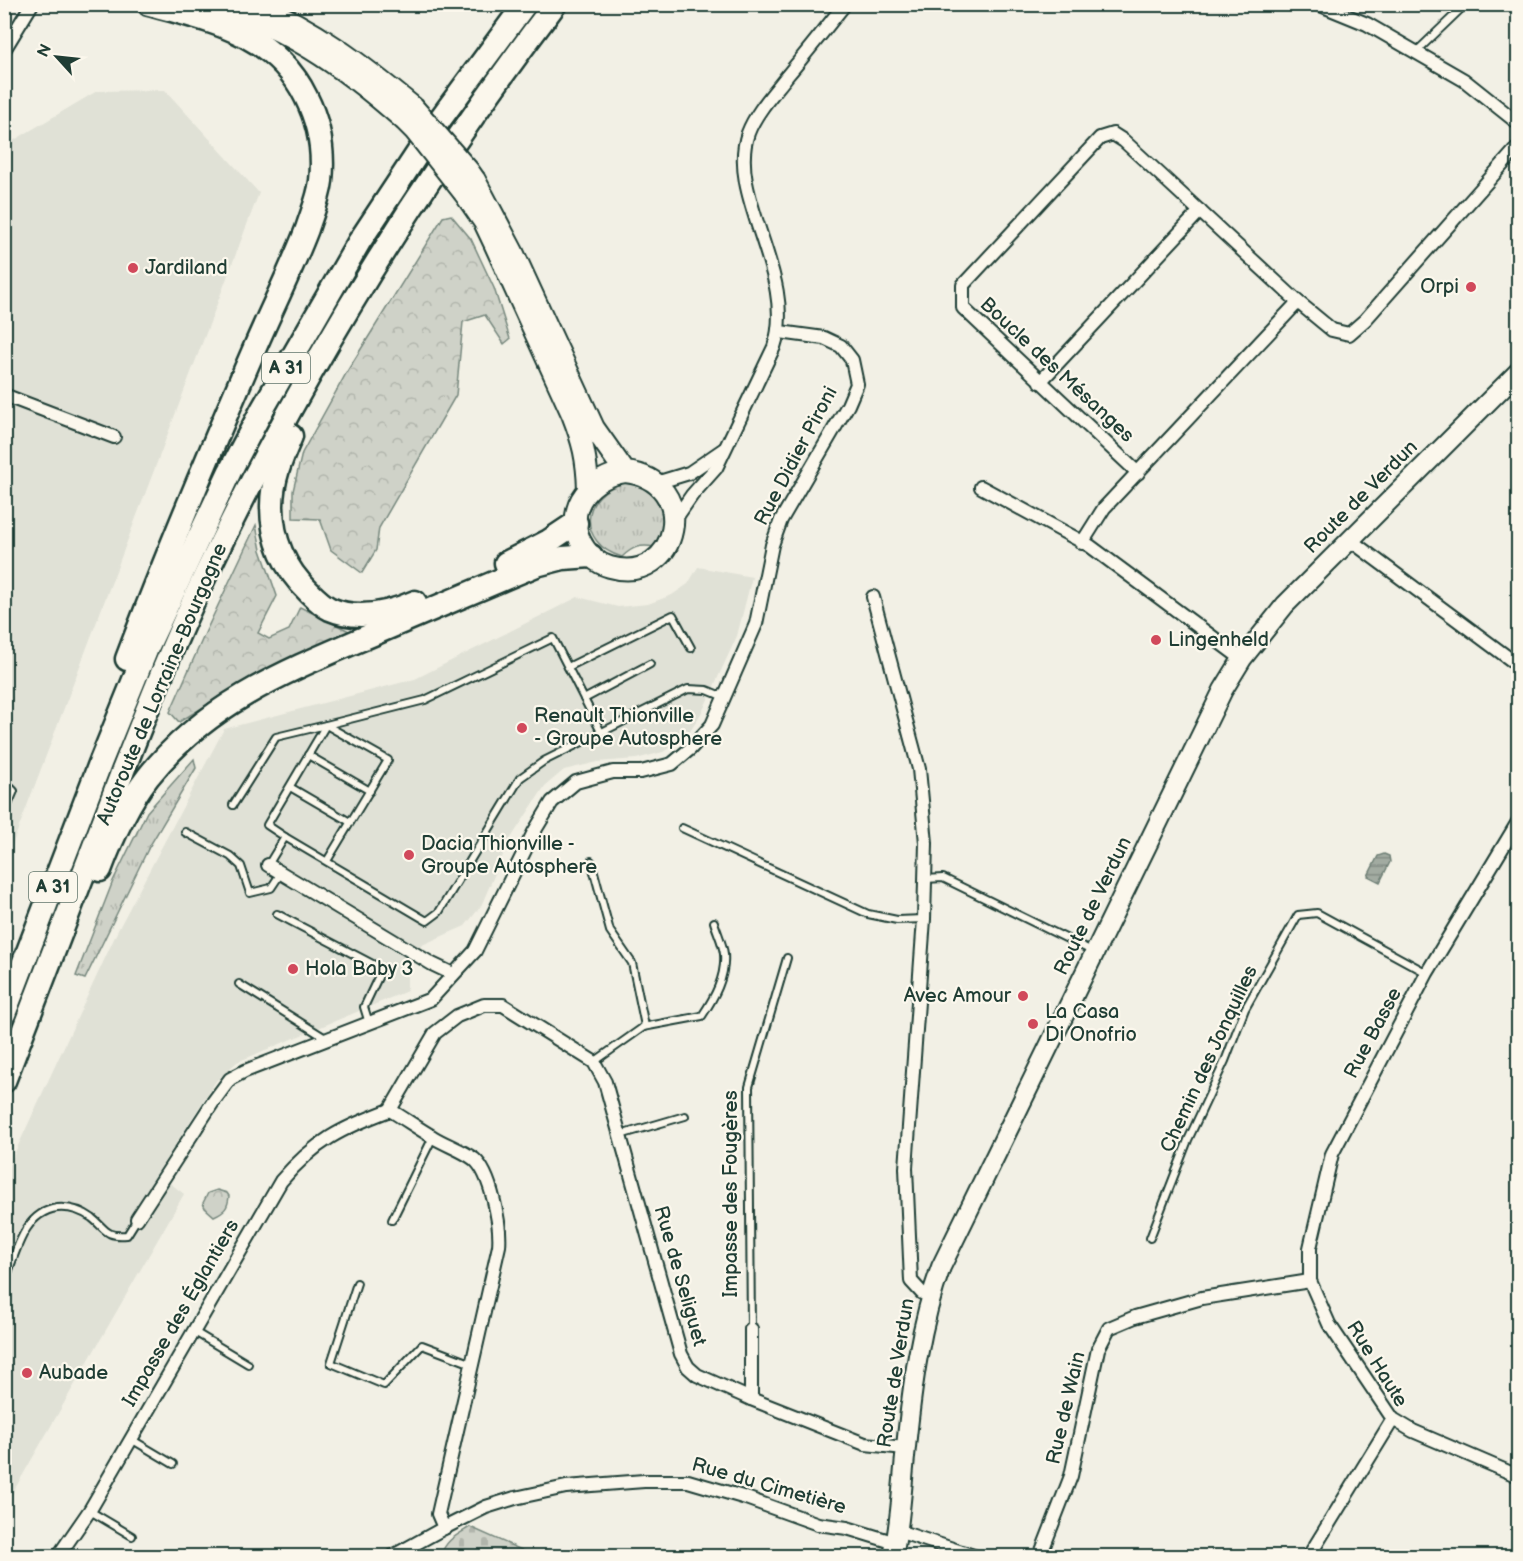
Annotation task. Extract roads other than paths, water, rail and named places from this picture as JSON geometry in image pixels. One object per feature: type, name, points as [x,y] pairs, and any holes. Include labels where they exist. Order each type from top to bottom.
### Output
[{"type":"highway","points":[[101,760],[101,727],[121,673],[209,453],[300,245],[316,203],[321,182],[320,138],[314,117],[297,81],[275,56],[262,45],[228,27],[149,4]]},
{"type":"highway","name":"Autoroute de Lorraine-Bourgogne","points":[[4,1014],[101,760],[174,587],[262,410],[359,242],[441,118],[525,4]]},
{"type":"highway","name":"Autoroute de Lorraine-Bourgogne","points":[[4,1081],[163,670],[209,567],[254,478],[320,356],[378,257],[432,173],[555,4]]},
{"type":"highway","points":[[320,356],[309,393],[277,470],[272,506],[276,538],[288,567],[297,580],[331,609],[354,614],[377,614],[399,609],[501,566],[549,541],[576,523]]},
{"type":"highway","points":[[27,1023],[59,960],[108,850],[137,794],[165,758],[201,723],[250,691],[306,663],[536,565],[563,558],[591,556]]},
{"type":"main road","points":[[202,4],[249,18],[301,42],[408,113]]},
{"type":"main road","points":[[254,4],[292,21],[332,44],[408,113],[415,131],[469,187],[513,252],[594,428],[625,472]]},
{"type":"main road","points":[[469,187],[582,439],[587,461],[588,489]]},
{"type":"main road","name":"Route de Verdun","points":[[896,1544],[905,1448],[917,1362],[931,1296],[941,1267],[1223,690],[1242,659],[1285,605],[1518,372]]},
{"type":"main road","points":[[625,472],[646,477],[656,483],[669,500],[674,521],[672,537],[664,551],[651,562],[637,569],[620,570],[604,566],[591,556],[581,541],[576,523],[581,499],[588,489],[611,474],[625,472]]},
{"type":"street","points":[[4,50],[32,4]]},
{"type":"street","points":[[674,521],[692,495],[716,468],[780,332],[779,305],[772,269],[750,196],[745,170],[744,149],[749,131],[766,103],[845,4]]},
{"type":"street","points":[[1318,4],[1367,24],[1464,80],[1518,123]]},
{"type":"street","name":"Boucle des Mésanges","points":[[1138,472],[963,308],[963,285],[1100,138],[1113,134],[1124,141],[1298,302],[1332,330],[1349,334],[1365,320],[1518,147]]},
{"type":"street","points":[[1040,382],[1200,211]]},
{"type":"street","points":[[1082,543],[1104,508],[1298,302]]},
{"type":"street","name":"Rue Didier Pironi","points":[[138,1219],[230,1079],[245,1071],[430,999],[475,951],[534,832],[552,802],[576,782],[613,772],[641,772],[672,764],[690,749],[712,725],[756,624],[775,534],[848,405],[856,384],[852,360],[841,346],[824,338],[780,332]]},
{"type":"street","points":[[4,394],[114,437]]},
{"type":"street","points":[[656,483],[689,473],[725,448]]},
{"type":"street","points":[[981,487],[1090,546],[1242,659]]},
{"type":"street","points":[[1350,540],[1518,665]]},
{"type":"street","points":[[873,597],[919,769],[926,843],[924,919],[906,1168],[911,1281],[922,1293],[931,1296]]},
{"type":"street","name":"Rue Basse","points":[[1310,1281],[1311,1248],[1332,1154],[1427,973],[1518,822]]},
{"type":"street","points":[[268,865],[432,964],[453,974]]},
{"type":"street","points":[[444,1528],[438,1514],[499,1246],[498,1219],[481,1167],[474,1159],[390,1110],[435,1033],[457,1016],[484,1005],[503,1005],[594,1062]]},
{"type":"street","name":"Rue de Seliguet","points":[[594,1062],[606,1082],[681,1354],[688,1367],[697,1375],[751,1400],[865,1444],[905,1448]]},
{"type":"street","name":"Impasse des Églantiers","points":[[61,1552],[90,1510],[281,1181],[298,1161],[327,1138],[390,1110]]},
{"type":"street","name":"Rue Haute","points":[[1309,1557],[1394,1419],[1329,1324],[1310,1281]]},
{"type":"street","name":"Rue de Wain","points":[[1040,1557],[1071,1476],[1098,1349],[1109,1328],[1135,1317],[1202,1298],[1310,1281]]},
{"type":"street","name":"Impasse des Fougères","points":[[751,1329],[751,1400]]},
{"type":"street","points":[[1394,1419],[1413,1431],[1518,1476]]},
{"type":"street","name":"Rue du Cimetière","points":[[393,1557],[444,1528],[496,1504],[566,1487],[634,1481],[688,1481],[746,1498],[818,1524],[847,1528],[896,1544],[974,1557]]},
{"type":"lane","points":[[1415,53],[1466,4]]},
{"type":"lane","points":[[568,667],[673,615],[691,648]]},
{"type":"lane","points":[[233,805],[276,737],[425,700],[553,638],[601,732]]},
{"type":"lane","points":[[584,699],[650,664]]},
{"type":"lane","points":[[326,725],[267,825],[427,921],[439,912],[520,778],[544,761],[688,689],[707,690],[724,697]]},
{"type":"lane","points":[[326,725],[388,760],[327,861]]},
{"type":"lane","points":[[308,755],[369,791]]},
{"type":"lane","points":[[4,781],[14,791],[4,814]]},
{"type":"lane","points":[[290,787],[350,822]]},
{"type":"lane","points":[[682,828],[868,914],[897,920],[924,919]]},
{"type":"lane","points":[[185,832],[230,856],[241,866],[249,893],[271,888],[281,873]]},
{"type":"lane","points":[[268,865],[285,837]]},
{"type":"lane","points":[[591,861],[610,932],[632,963],[645,1026],[643,1028]]},
{"type":"lane","points":[[925,879],[943,878],[1095,952]]},
{"type":"lane","name":"Chemin des Jonquilles","points":[[1150,1238],[1188,1140],[1225,1061],[1245,1009],[1298,915],[1317,913],[1427,973]]},
{"type":"lane","points":[[277,914],[382,969],[364,1007],[369,1023]]},
{"type":"lane","points":[[594,1062],[643,1028],[702,1016],[715,997],[723,972],[724,953],[714,922]]},
{"type":"lane","name":"Impasse des Fougères","points":[[751,1329],[750,1086],[787,958]]},
{"type":"lane","points":[[239,984],[327,1039]]},
{"type":"lane","points":[[619,1135],[685,1116]]},
{"type":"lane","points":[[392,1220],[433,1137]]},
{"type":"lane","points":[[4,1283],[24,1232],[39,1214],[69,1207],[92,1218],[102,1229],[115,1236],[127,1234],[138,1219]]},
{"type":"lane","points":[[357,1283],[331,1363],[384,1385],[422,1345],[472,1364]]},
{"type":"lane","points":[[192,1331],[248,1364]]},
{"type":"lane","points":[[131,1438],[173,1464]]},
{"type":"lane","points":[[90,1510],[132,1536]]},
{"type":"place","name":"Jardiland","points":[[133,268]]},
{"type":"place","name":"Orpi","points":[[1471,287]]},
{"type":"place","name":"Lingenheld","points":[[1156,640]]},
{"type":"place","name":"Renault Thionville - Groupe Autosphere","points":[[522,728]]},
{"type":"place","name":"Dacia Thionville - Groupe Autosphere","points":[[409,855]]},
{"type":"place","name":"Hola Baby 3","points":[[293,969]]},
{"type":"place","name":"Avec Amour","points":[[1023,996]]},
{"type":"place","name":"La Casa Di Onofrio","points":[[1033,1024]]},
{"type":"place","name":"Aubade","points":[[27,1373]]}]
